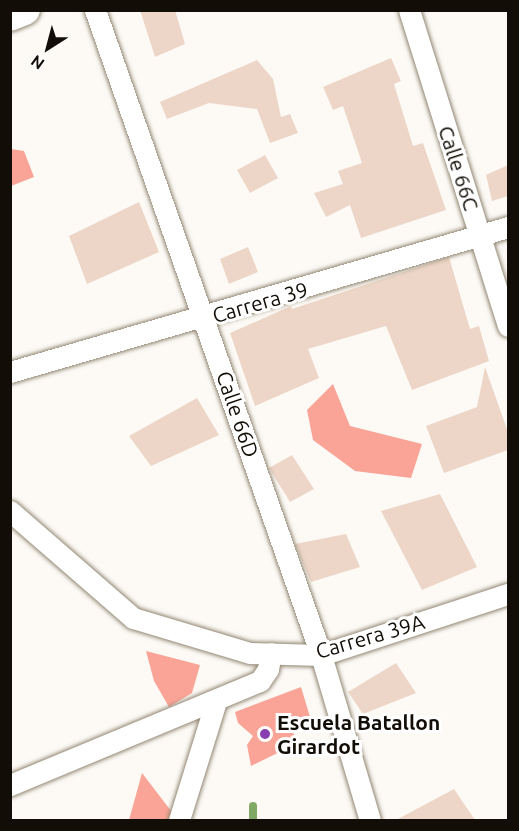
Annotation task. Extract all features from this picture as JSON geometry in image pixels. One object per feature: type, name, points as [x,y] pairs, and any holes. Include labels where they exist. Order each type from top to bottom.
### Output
[{"type":"street","points":[[10,16],[25,10]]},
{"type":"street","name":"Calle 66D","points":[[95,10],[321,655],[370,820]]},
{"type":"street","name":"Calle 66C","points":[[409,10],[508,326]]},
{"type":"street","name":"Carrera 39","points":[[10,372],[204,318],[481,237],[508,227]]},
{"type":"street","name":"Carrera 39A","points":[[10,511],[133,618],[205,642],[250,653],[321,655],[508,594]]},
{"type":"street","points":[[10,785],[260,681],[271,653]]},
{"type":"street","points":[[179,820],[216,701]]},
{"type":"shaded area","points":[[11,149],[24,151],[34,177],[11,186]]},
{"type":"shaded area","points":[[333,384],[350,426],[422,444],[411,478],[355,471],[313,440],[307,410]]},
{"type":"shaded area","points":[[146,651],[200,665],[192,693],[169,707],[154,681]]},
{"type":"shaded area","points":[[301,687],[313,727],[293,732],[298,743],[251,766],[247,745],[253,736],[238,723],[235,712]]},
{"type":"shaded area","points":[[142,773],[178,820],[129,820]]},
{"type":"building","points":[[140,10],[175,10],[185,44],[155,57]]},
{"type":"building","points":[[391,58],[401,81],[394,84],[413,146],[423,143],[446,210],[361,238],[350,205],[326,217],[314,193],[343,184],[338,171],[362,163],[343,106],[333,110],[323,87]]},
{"type":"building","points":[[257,60],[273,79],[281,117],[290,114],[298,133],[270,143],[257,109],[209,103],[167,119],[160,102]]},
{"type":"building","points":[[265,155],[278,178],[250,193],[237,170]]},
{"type":"building","points":[[508,165],[508,196],[492,201],[486,175]]},
{"type":"building","points":[[139,202],[159,252],[87,284],[69,236]]},
{"type":"building","points":[[248,247],[258,272],[229,284],[220,259]]},
{"type":"building","points":[[449,257],[470,329],[479,326],[489,361],[412,390],[386,326],[308,349],[319,378],[255,406],[230,333],[291,306],[292,309]]},
{"type":"building","points":[[485,367],[508,432],[508,450],[444,473],[426,426],[477,407]]},
{"type":"building","points":[[197,398],[219,435],[151,466],[129,436]]},
{"type":"building","points":[[292,455],[314,489],[290,502],[269,468]]},
{"type":"building","points":[[440,494],[477,567],[422,590],[381,511]]},
{"type":"building","points":[[346,534],[360,567],[311,582],[295,544]]},
{"type":"building","points":[[396,663],[416,693],[363,714],[348,692]]},
{"type":"building","points":[[454,789],[475,820],[396,820]]},
{"type":"waterway","points":[[253,806],[253,820]]},
{"type":"place","name":"Escuela Batallon Girardot","points":[[265,734]]}]
